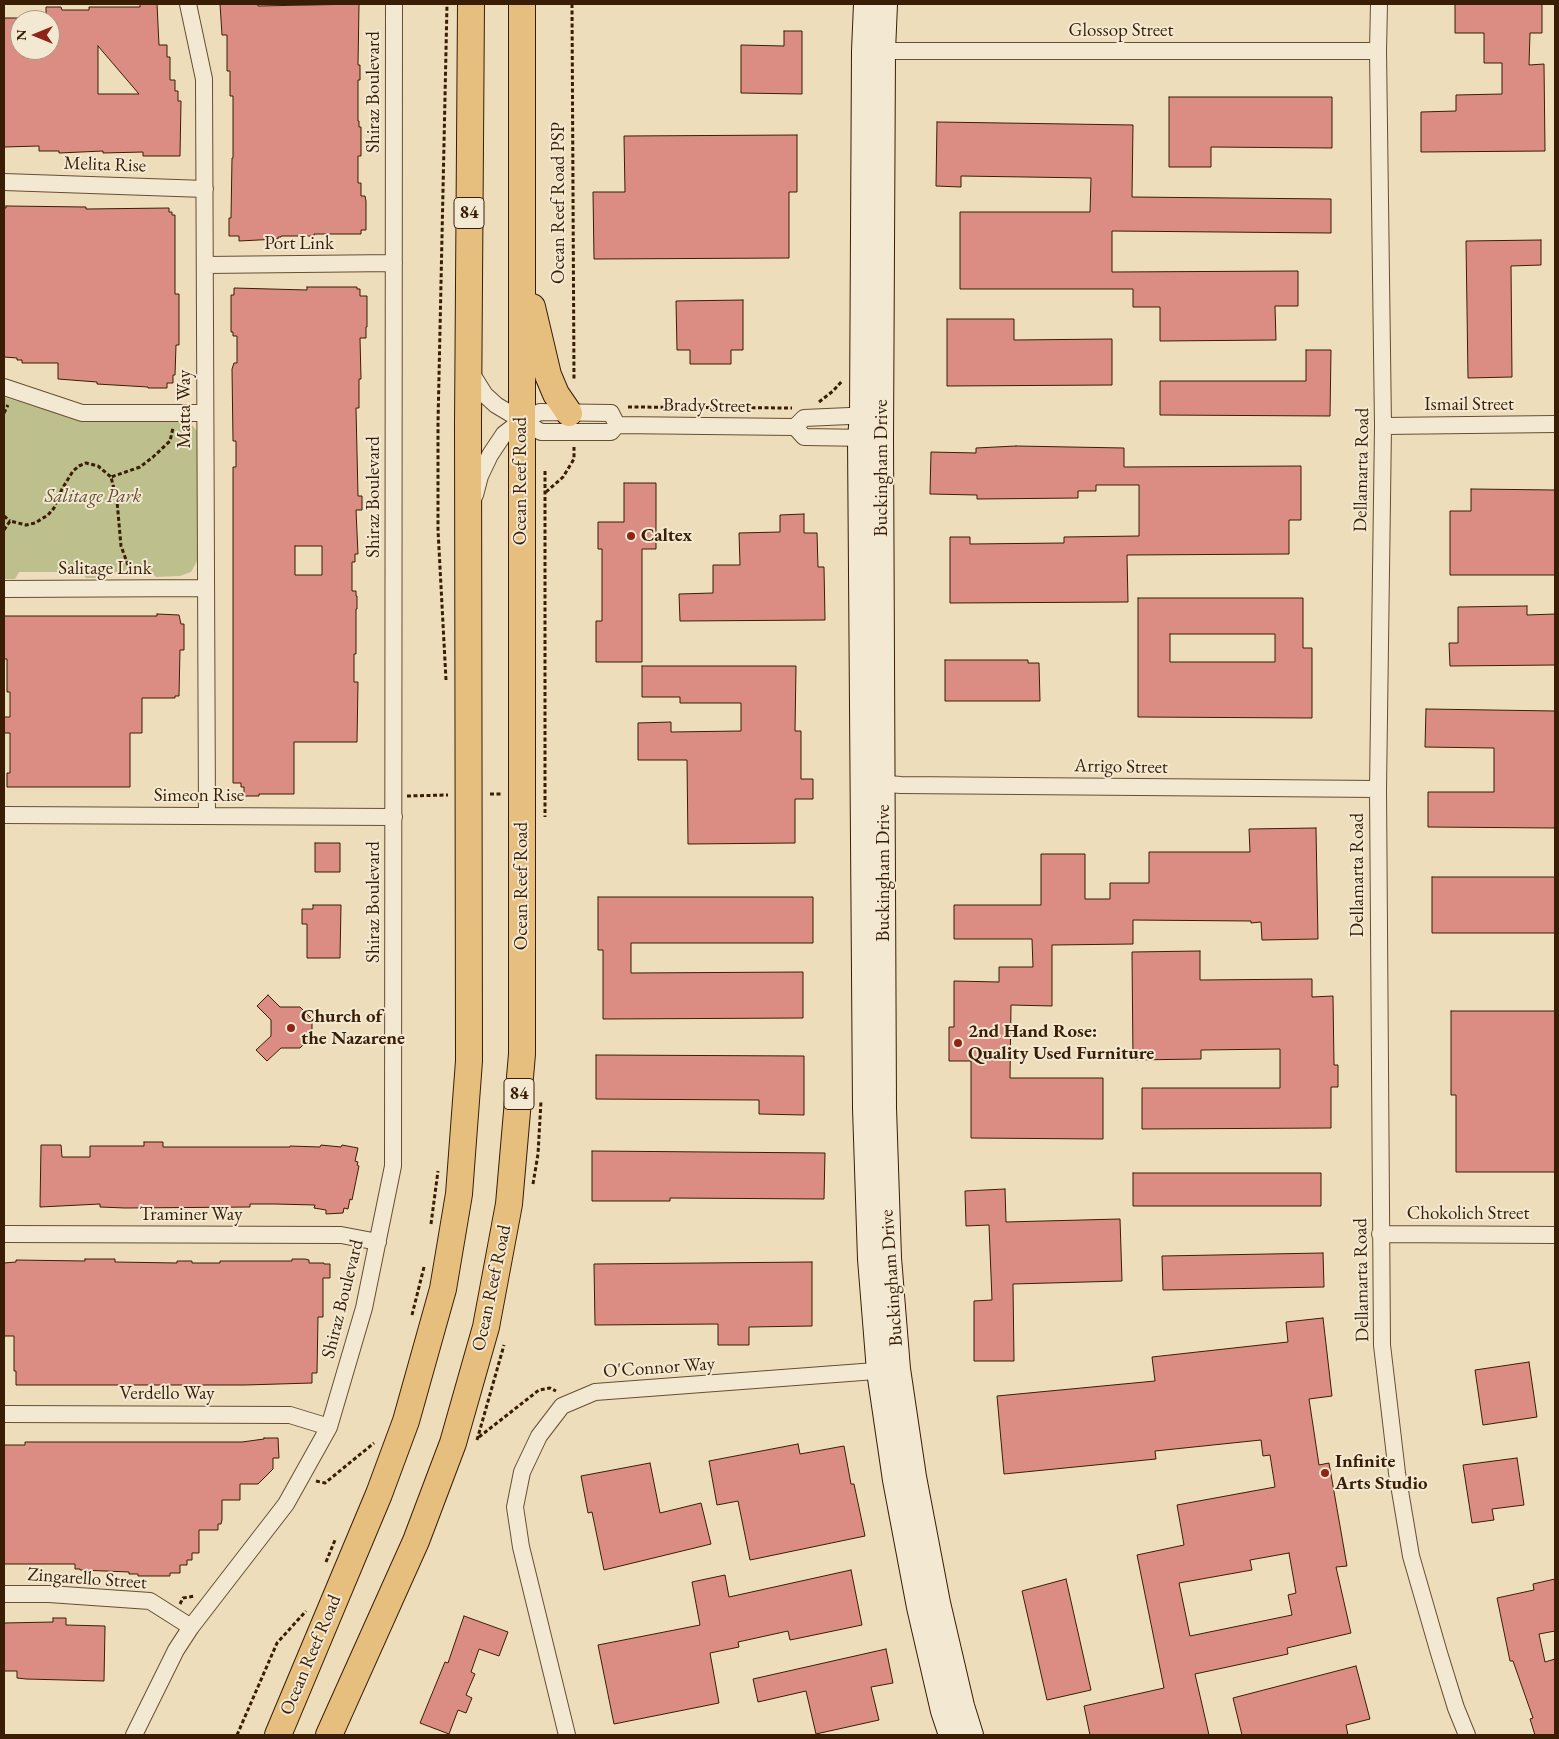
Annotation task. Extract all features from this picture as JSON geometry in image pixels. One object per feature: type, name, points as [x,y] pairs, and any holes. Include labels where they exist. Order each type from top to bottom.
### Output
[{"type":"main road","name":"Ocean Reef Road","points":[[278,1735],[379,1494],[406,1421],[443,1290],[459,1194],[469,1061],[468,368],[471,4]]},
{"type":"main road","name":"Ocean Reef Road","points":[[329,1735],[416,1542],[453,1444],[486,1326],[509,1204],[522,1054],[522,4]]},
{"type":"main road","points":[[522,265],[548,375],[556,394],[573,415]]},
{"type":"street","name":"Matta Way","points":[[188,4],[204,79],[207,816]]},
{"type":"street","name":"Shiraz Boulevard","points":[[134,1735],[176,1650],[191,1627],[286,1504],[329,1427],[364,1308],[393,1166],[394,4]]},
{"type":"street","name":"Buckingham Drive","points":[[866,4],[874,51],[871,427],[873,783],[865,1108],[870,1259],[889,1370],[914,1477],[938,1603],[962,1706],[971,1735]]},
{"type":"street","name":"Buckingham Drive","points":[[871,427],[862,370],[874,51],[885,4]]},
{"type":"street","name":"Dellamarta Road","points":[[1379,4],[1383,426],[1378,789],[1382,1345],[1397,1473],[1411,1556],[1456,1708],[1467,1735]]},
{"type":"street","name":"Glossop Street","points":[[874,51],[1378,50]]},
{"type":"street","name":"Melita Rise","points":[[4,182],[205,189]]},
{"type":"street","name":"Port Link","points":[[205,265],[394,263]]},
{"type":"street","points":[[468,368],[485,395],[496,405],[521,421]]},
{"type":"street","points":[[4,387],[82,413],[206,413]]},
{"type":"street","name":"Brady Street","points":[[468,519],[480,476],[490,455],[504,434],[521,421],[540,412],[573,415],[611,414],[617,425],[795,427],[804,418],[871,427]]},
{"type":"street","name":"Ismail Street","points":[[1383,426],[1555,424]]},
{"type":"street","name":"Brady Street","points":[[795,427],[804,437],[871,427]]},
{"type":"street","name":"Salitage Link","points":[[4,589],[206,588]]},
{"type":"street","name":"Arrigo Street","points":[[873,783],[911,785],[1378,789]]},
{"type":"street","name":"Simeon Rise","points":[[4,815],[394,817]]},
{"type":"street","name":"Traminer Way","points":[[4,1234],[341,1235],[378,1242]]},
{"type":"street","name":"Chokolich Street","points":[[1380,1234],[1555,1235]]},
{"type":"street","name":"Buckingham Drive","points":[[889,1370],[895,1480],[919,1607],[943,1711],[951,1735]]},
{"type":"street","name":"O'Connor Way","points":[[567,1735],[520,1547],[515,1507],[522,1472],[539,1436],[562,1406],[595,1392],[889,1370]]},
{"type":"street","name":"Verdello Way","points":[[4,1414],[290,1415],[329,1427]]},
{"type":"street","name":"Zingarello Street","points":[[4,1594],[49,1594],[150,1600],[191,1627]]},
{"type":"path","points":[[446,686],[438,521],[447,4]]},
{"type":"path","name":"Ocean Reef Road PSP","points":[[545,467],[546,493],[563,477],[574,459],[572,4]]},
{"type":"path","points":[[817,403],[834,392],[851,370],[862,370]]},
{"type":"path","points":[[623,407],[799,408]]},
{"type":"path","points":[[111,477],[140,467],[153,458],[170,441],[174,423]]},
{"type":"path","points":[[4,516],[10,521],[26,525],[35,523],[48,515],[54,508],[62,488],[73,471],[86,463],[98,466],[111,477],[117,501],[121,546],[128,565]]},
{"type":"path","points":[[4,530],[10,521]]},
{"type":"path","points":[[447,786],[447,795]]},
{"type":"path","points":[[431,1226],[438,1169]]},
{"type":"path","points":[[411,1320],[424,1264]]},
{"type":"path","points":[[479,1437],[539,1390],[550,1388],[558,1392],[568,1404]]},
{"type":"path","points":[[371,1452],[377,1436]]},
{"type":"path","points":[[301,1478],[325,1483],[374,1444]]},
{"type":"path","points":[[325,1566],[339,1533]]},
{"type":"path","points":[[237,1735],[277,1643],[308,1609]]},
{"type":"green space","name":"Salitage Park","points":[[4,397],[80,420],[180,417],[189,421],[197,431],[201,554],[191,572],[180,576],[156,577],[150,572],[102,573],[96,578],[86,578],[81,572],[19,572],[15,579],[4,579]]},
{"type":"building","points":[[140,4],[157,4],[159,45],[167,45],[167,57],[170,57],[170,80],[175,80],[175,91],[178,91],[178,101],[181,101],[180,156],[143,156],[143,152],[103,153],[103,151],[59,153],[59,151],[39,151],[39,146],[4,147],[4,18],[10,18],[10,60],[60,60],[60,10],[46,10],[46,7],[61,7],[62,10],[89,10],[89,7],[140,7]],"holes":[[[98,46],[139,94],[98,94]]]},
{"type":"building","points":[[220,4],[258,4],[258,6],[359,4],[358,65],[360,65],[360,80],[358,80],[358,121],[359,127],[361,127],[361,156],[358,156],[358,183],[361,183],[361,196],[365,196],[366,201],[366,230],[361,230],[361,234],[314,234],[314,236],[281,236],[278,239],[239,241],[239,236],[229,236],[233,158],[233,96],[230,96],[230,71],[227,71],[227,35],[222,35]]},
{"type":"building","points":[[1455,4],[1542,4],[1542,33],[1530,33],[1529,65],[1544,64],[1545,151],[1421,152],[1421,112],[1456,111],[1456,95],[1502,94],[1502,63],[1484,63],[1484,33],[1455,33]]},
{"type":"building","points":[[784,31],[802,31],[802,94],[741,93],[741,45],[784,46]]},
{"type":"building","points":[[1169,97],[1332,97],[1332,148],[1211,147],[1211,167],[1169,167]]},
{"type":"building","points":[[937,122],[1133,125],[1132,197],[1331,199],[1331,233],[1112,231],[1112,272],[1298,271],[1298,306],[1275,306],[1276,340],[1160,341],[1160,307],[1133,307],[1133,289],[960,289],[960,212],[1090,212],[1091,178],[961,176],[961,187],[936,186]]},
{"type":"building","points":[[797,135],[797,192],[789,192],[789,258],[594,259],[593,192],[625,192],[624,136]]},
{"type":"building","points":[[6,206],[86,207],[86,209],[169,208],[169,212],[175,215],[175,294],[179,294],[179,345],[176,345],[173,383],[167,383],[167,388],[148,388],[58,379],[58,363],[22,363],[22,360],[17,360],[17,358],[4,357],[4,208]]},
{"type":"building","points":[[1541,240],[1541,265],[1511,266],[1512,377],[1468,378],[1466,241]]},
{"type":"building","points":[[307,287],[357,287],[357,289],[360,289],[360,296],[367,296],[366,338],[360,338],[361,379],[359,379],[359,408],[356,408],[358,496],[362,496],[362,510],[356,510],[358,554],[355,554],[355,562],[352,562],[352,591],[356,591],[357,596],[354,682],[358,682],[357,742],[294,742],[294,794],[244,796],[244,787],[241,787],[241,783],[233,783],[233,467],[236,467],[236,441],[233,441],[232,369],[234,363],[237,363],[237,336],[233,336],[233,332],[231,332],[231,295],[234,295],[234,288],[307,290]],"holes":[[[295,546],[322,546],[322,575],[295,575]]]},
{"type":"building","points":[[743,300],[743,350],[731,350],[731,364],[690,364],[690,350],[677,350],[676,301]]},
{"type":"building","points":[[947,319],[1014,319],[1014,340],[1112,339],[1112,385],[947,386]]},
{"type":"building","points":[[1306,350],[1331,350],[1330,416],[1160,415],[1160,381],[1306,381]]},
{"type":"building","points":[[1016,446],[1124,448],[1124,467],[1301,466],[1301,520],[1289,520],[1289,554],[1127,555],[1128,602],[950,603],[950,537],[970,537],[970,544],[1064,543],[1064,537],[1139,536],[1139,485],[1096,485],[1096,491],[1078,491],[1078,498],[977,499],[977,495],[930,494],[931,452],[976,453],[976,448]]},
{"type":"building","points":[[624,483],[656,483],[656,549],[642,549],[642,662],[596,662],[596,621],[602,621],[602,549],[598,549],[598,522],[624,522]]},
{"type":"building","points":[[1471,489],[1555,490],[1555,575],[1450,575],[1450,511],[1471,511]]},
{"type":"building","points":[[804,514],[804,533],[817,533],[818,567],[824,567],[825,620],[680,621],[679,594],[713,593],[713,565],[740,565],[739,533],[780,532],[780,515]]},
{"type":"building","points":[[1138,598],[1303,598],[1303,648],[1312,648],[1312,718],[1138,717]],"holes":[[[1170,634],[1275,634],[1275,662],[1170,662]]]},
{"type":"building","points":[[1527,606],[1527,615],[1555,614],[1555,665],[1450,666],[1449,643],[1458,643],[1458,607]]},
{"type":"building","points":[[157,614],[179,615],[181,624],[184,624],[184,650],[180,650],[179,696],[175,696],[175,698],[142,698],[142,733],[130,733],[130,787],[7,787],[7,773],[10,773],[10,733],[4,733],[4,717],[10,717],[10,692],[7,692],[7,659],[4,659],[4,616],[157,616]]},
{"type":"building","points":[[945,660],[1028,660],[1028,663],[1039,663],[1040,701],[945,701]]},
{"type":"building","points":[[642,666],[796,666],[795,731],[801,731],[801,779],[813,779],[813,799],[795,799],[795,843],[688,844],[687,760],[638,760],[638,723],[671,722],[671,732],[741,731],[741,703],[680,703],[680,697],[642,697]]},
{"type":"building","points":[[1426,709],[1555,711],[1555,828],[1428,827],[1428,792],[1494,792],[1494,748],[1425,747]]},
{"type":"building","points":[[1316,828],[1318,939],[1262,940],[1261,922],[1133,920],[1133,944],[1052,945],[1052,1006],[1011,1005],[1010,1078],[1103,1078],[1103,1139],[971,1138],[971,1061],[949,1061],[949,1027],[954,1027],[954,981],[999,982],[999,967],[1033,967],[1032,939],[954,939],[954,905],[1041,905],[1041,854],[1085,854],[1085,899],[1110,899],[1110,883],[1149,883],[1149,852],[1250,852],[1249,829]]},
{"type":"building","points":[[315,843],[340,843],[340,872],[315,872]]},
{"type":"building","points":[[1432,877],[1555,877],[1555,933],[1432,933]]},
{"type":"building","points":[[598,897],[813,897],[813,943],[631,943],[631,973],[803,972],[803,1018],[603,1019],[603,950],[598,950]]},
{"type":"building","points":[[313,905],[341,905],[340,958],[307,958],[307,924],[302,924],[302,909],[313,909]]},
{"type":"building","points":[[1200,951],[1200,980],[1312,979],[1312,997],[1333,996],[1334,1065],[1338,1065],[1338,1087],[1331,1087],[1331,1128],[1142,1129],[1142,1088],[1280,1088],[1280,1049],[1201,1050],[1201,1059],[1133,1060],[1132,952]]},
{"type":"building","name":"Church of the Nazarene","points":[[268,995],[280,1007],[300,1007],[312,1019],[312,1036],[300,1048],[281,1048],[267,1061],[256,1050],[271,1036],[271,1020],[257,1006]]},
{"type":"building","points":[[1451,1011],[1555,1011],[1555,1172],[1456,1172],[1456,1095],[1451,1095]]},
{"type":"building","points":[[596,1055],[804,1056],[804,1115],[759,1114],[759,1100],[596,1099]]},
{"type":"building","points":[[144,1142],[163,1142],[163,1147],[320,1147],[321,1145],[341,1147],[342,1145],[358,1148],[355,1161],[358,1162],[357,1165],[359,1166],[352,1200],[350,1199],[348,1209],[344,1208],[343,1213],[326,1214],[326,1210],[314,1208],[315,1205],[275,1204],[250,1204],[250,1207],[125,1208],[100,1207],[100,1204],[40,1207],[41,1145],[61,1145],[62,1157],[90,1157],[90,1146],[144,1146]]},
{"type":"building","points":[[592,1151],[825,1153],[824,1199],[670,1198],[670,1201],[592,1201]]},
{"type":"building","points":[[1133,1173],[1321,1173],[1321,1206],[1133,1206]]},
{"type":"building","points":[[1005,1189],[1006,1222],[1120,1219],[1122,1281],[1013,1284],[1014,1361],[974,1361],[974,1301],[992,1300],[989,1225],[966,1226],[965,1191]]},
{"type":"building","points":[[1323,1253],[1324,1287],[1163,1290],[1162,1256]]},
{"type":"building","points":[[85,1259],[115,1259],[115,1262],[177,1263],[177,1261],[192,1261],[192,1263],[220,1263],[220,1261],[292,1261],[292,1259],[305,1259],[309,1260],[309,1263],[330,1264],[330,1278],[323,1278],[323,1317],[318,1317],[317,1373],[312,1373],[312,1383],[245,1385],[16,1385],[14,1336],[4,1336],[4,1263],[16,1262],[16,1260],[85,1261]]},
{"type":"building","points":[[812,1262],[812,1326],[749,1327],[749,1345],[718,1345],[718,1324],[595,1325],[594,1264]]},
{"type":"building","points":[[1323,1318],[1332,1396],[1309,1399],[1319,1465],[1329,1463],[1347,1566],[1336,1567],[1351,1633],[1287,1648],[1288,1654],[1195,1674],[1209,1735],[1090,1735],[1084,1706],[1164,1688],[1137,1555],[1184,1545],[1177,1505],[1275,1487],[1270,1455],[1263,1456],[1261,1440],[1155,1451],[1156,1459],[1004,1474],[997,1396],[1155,1381],[1152,1357],[1288,1342],[1286,1322]],"holes":[[[1289,1553],[1296,1593],[1288,1595],[1292,1615],[1190,1636],[1179,1583],[1252,1570],[1250,1560]]]},
{"type":"building","points":[[1529,1362],[1537,1417],[1483,1425],[1475,1370]]},
{"type":"building","points":[[264,1438],[278,1438],[279,1458],[273,1458],[273,1469],[258,1484],[240,1484],[240,1500],[222,1500],[222,1520],[221,1524],[218,1524],[218,1530],[199,1530],[199,1553],[192,1553],[192,1560],[187,1560],[187,1565],[180,1565],[180,1573],[170,1573],[170,1576],[138,1576],[138,1574],[129,1574],[129,1572],[80,1570],[75,1569],[75,1564],[4,1564],[4,1445],[25,1445],[25,1442],[242,1442]]},
{"type":"building","points":[[798,1444],[800,1454],[844,1446],[851,1484],[854,1484],[865,1536],[750,1560],[738,1501],[717,1505],[709,1461]]},
{"type":"building","points":[[1517,1458],[1524,1505],[1492,1509],[1494,1520],[1472,1523],[1463,1465]]},
{"type":"building","points":[[650,1463],[660,1513],[701,1503],[711,1544],[604,1570],[592,1512],[588,1513],[581,1476]]},
{"type":"building","points":[[851,1570],[862,1625],[790,1640],[788,1631],[738,1642],[739,1647],[710,1653],[719,1703],[614,1724],[598,1645],[700,1625],[692,1582],[725,1575],[729,1597]]},
{"type":"building","points":[[1066,1579],[1091,1690],[1047,1700],[1022,1591]]},
{"type":"building","points":[[1555,1579],[1555,1631],[1539,1634],[1545,1662],[1555,1659],[1555,1735],[1535,1735],[1530,1719],[1533,1718],[1513,1661],[1510,1661],[1497,1598],[1534,1590],[1533,1584]]},
{"type":"building","points":[[464,1616],[508,1632],[499,1656],[479,1649],[471,1672],[475,1674],[466,1695],[472,1698],[466,1713],[458,1710],[449,1734],[420,1723],[445,1662],[448,1663]]},
{"type":"building","points":[[53,1618],[66,1618],[66,1625],[105,1626],[104,1681],[26,1679],[17,1678],[17,1671],[4,1671],[4,1623],[53,1622]]},
{"type":"building","points":[[886,1649],[893,1683],[871,1687],[879,1720],[816,1734],[806,1691],[758,1702],[753,1679]]},
{"type":"building","points":[[1356,1666],[1370,1719],[1346,1725],[1348,1735],[1242,1735],[1233,1698]]},
{"type":"place","name":"Caltex","points":[[631,536]]},
{"type":"place","name":"Church of the Nazarene","points":[[291,1028]]},
{"type":"place","name":"2nd Hand Rose: Quality Used Furniture","points":[[958,1043]]},
{"type":"place","name":"Infinite Arts Studio","points":[[1325,1473]]}]
